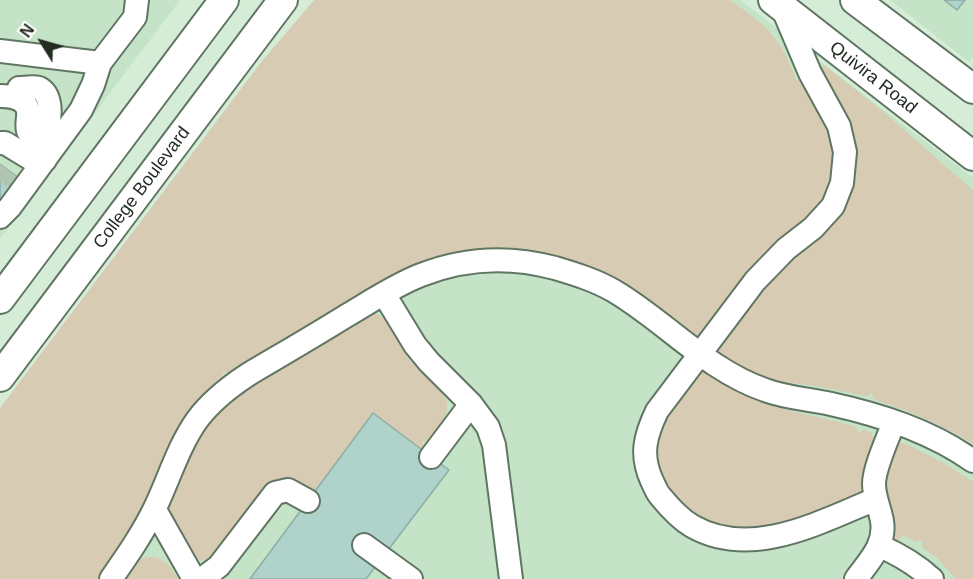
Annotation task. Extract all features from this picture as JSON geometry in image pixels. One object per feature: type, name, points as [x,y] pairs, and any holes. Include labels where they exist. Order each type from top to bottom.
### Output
[{"type":"main road","points":[[0,299],[224,0]]},
{"type":"main road","name":"College Boulevard","points":[[0,377],[283,0]]},
{"type":"main road","points":[[855,0],[973,89]]},
{"type":"main road","name":"Quivira Road","points":[[777,4],[973,156]]},
{"type":"street","points":[[24,148],[81,110],[100,63],[135,17],[137,0]]},
{"type":"street","points":[[777,4],[839,126],[845,152],[842,183],[833,206],[813,228],[786,249],[755,281],[657,411],[648,430],[645,450],[647,471],[658,494],[674,512],[691,525],[710,534],[730,539],[750,540],[800,530],[876,499]]},
{"type":"street","points":[[0,51],[100,63]]},
{"type":"street","points":[[1,207],[10,207],[24,148],[28,111],[23,103],[6,90]]},
{"type":"street","points":[[111,579],[131,551],[154,510],[182,446],[212,402],[249,374],[419,275],[447,266],[479,261],[509,260],[542,265],[581,275],[613,290],[699,353],[735,376],[765,390],[894,422],[930,435],[973,461]]},
{"type":"street","points":[[384,294],[415,345],[471,404],[488,427],[494,445],[511,579]]},
{"type":"street","points":[[431,456],[471,404]]},
{"type":"street","points":[[856,579],[880,546],[883,531],[882,520],[874,483],[894,422]]},
{"type":"street","points":[[194,574],[219,566],[275,493],[288,490],[308,501]]},
{"type":"street","points":[[154,510],[194,574]]},
{"type":"street","points":[[364,545],[411,579]]},
{"type":"street","points":[[131,551],[148,546],[164,550],[194,574]]},
{"type":"street","points":[[880,546],[899,554],[932,579]]},
{"type":"shaded area","points":[[0,0],[180,0],[0,239]]},
{"type":"shaded area","points":[[314,0],[730,0],[757,20],[775,38],[796,80],[804,78],[831,127],[836,162],[828,199],[704,336],[696,340],[659,311],[657,306],[654,309],[614,282],[424,262],[395,273],[231,372],[227,374],[225,371],[222,374],[221,380],[195,406],[176,435],[130,531],[97,579],[0,579],[0,408],[262,61]]},
{"type":"shaded area","points":[[317,0],[740,0],[973,178],[973,579],[0,579],[0,419]]},
{"type":"shaded area","points":[[890,0],[973,0],[973,57],[969,62]]},
{"type":"shaded area","points":[[824,65],[881,110],[973,190],[973,444],[925,419],[875,400],[872,397],[873,394],[869,393],[865,396],[816,386],[763,380],[716,356],[712,342],[845,193],[816,71]]},
{"type":"shaded area","points":[[370,313],[383,318],[411,361],[446,399],[446,414],[441,424],[426,442],[423,441],[424,445],[421,449],[310,498],[294,490],[209,560],[208,557],[205,561],[196,559],[165,507],[206,423],[236,393],[238,396],[242,393],[240,391]]},
{"type":"shaded area","points":[[692,373],[707,373],[768,404],[855,426],[857,432],[861,433],[862,430],[870,432],[875,440],[863,475],[863,495],[782,528],[712,530],[663,493],[653,438]]},
{"type":"shaded area","points":[[904,443],[944,463],[973,482],[973,579],[956,579],[937,558],[924,549],[923,542],[920,540],[917,542],[902,535],[897,543],[893,544],[879,494],[895,444]]},
{"type":"shaded area","points":[[145,557],[157,558],[165,562],[178,579],[122,579],[135,562]]},
{"type":"building","points":[[944,0],[965,0],[957,10]]},
{"type":"building","points":[[0,164],[23,181],[6,203],[0,198]]},
{"type":"building","points":[[373,413],[449,470],[366,579],[250,579]]},
{"type":"tunnel","points":[[0,181],[8,170]]}]
